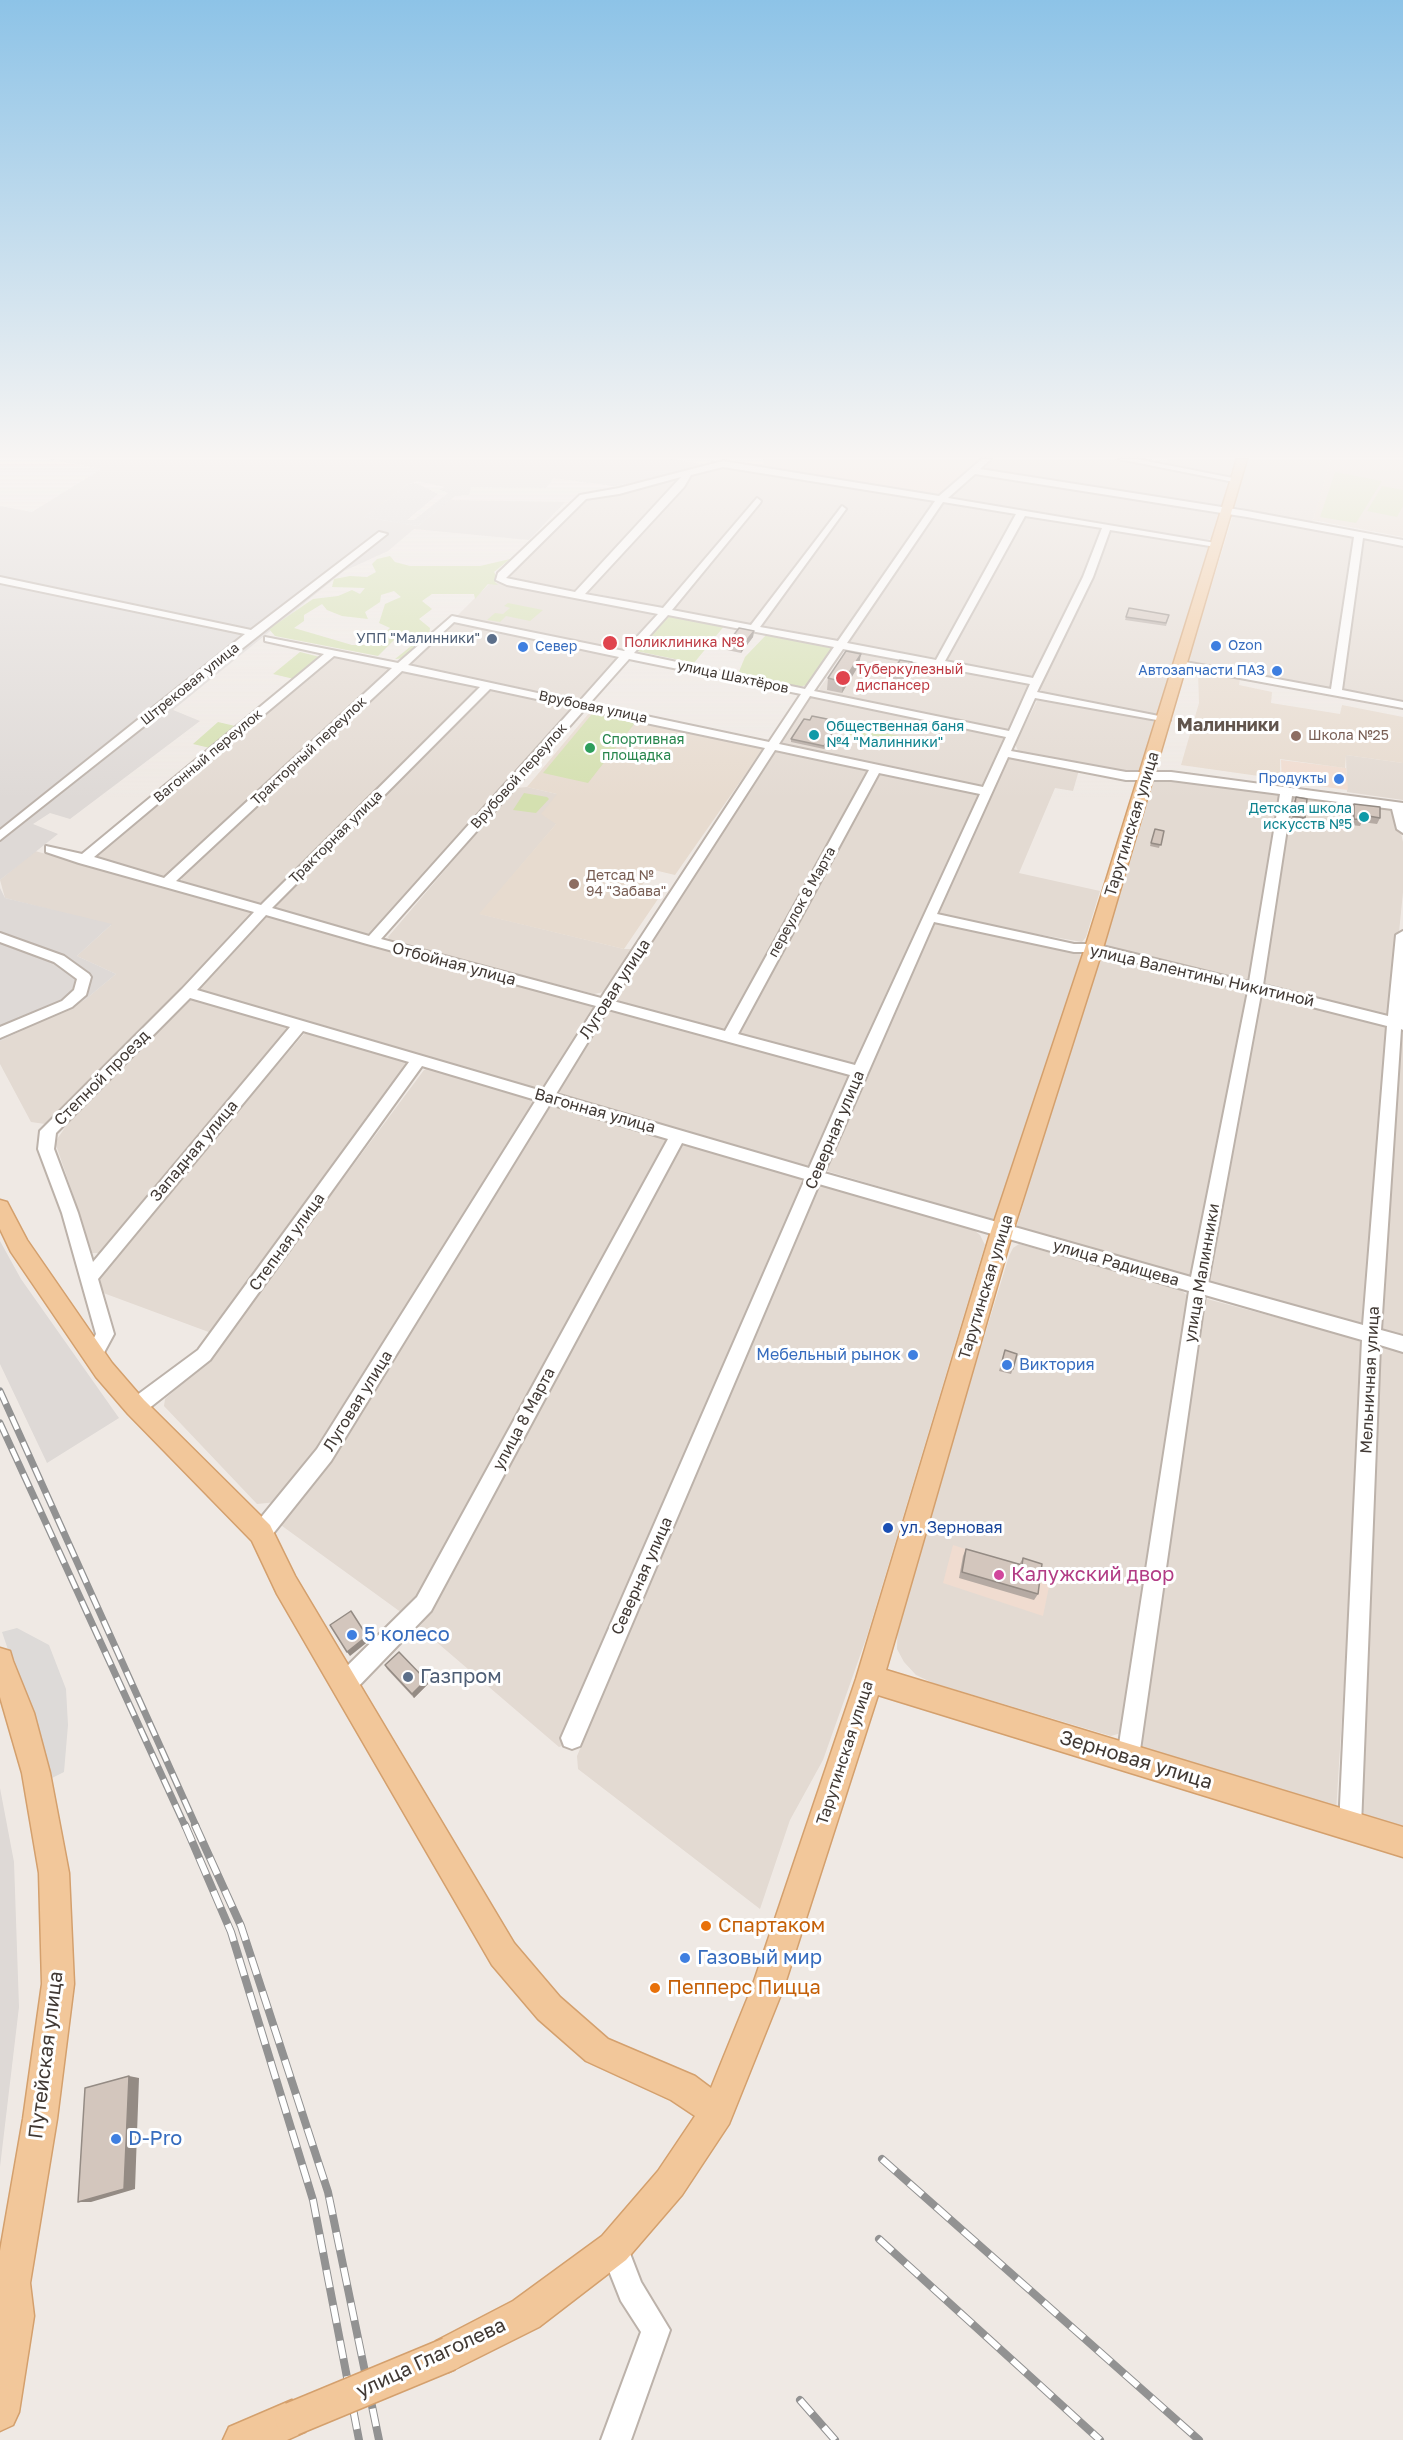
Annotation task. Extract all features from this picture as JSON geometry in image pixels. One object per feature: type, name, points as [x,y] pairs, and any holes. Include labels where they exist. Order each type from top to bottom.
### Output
[{"type":"main road","name":"Тарутинская улица","points":[[717,2112],[768,1987],[870,1679],[1002,1231],[1094,948],[1207,573]]},
{"type":"main road","points":[[0,1208],[19,1246],[94,1355],[136,1407],[261,1533],[286,1585],[491,1936],[549,2008],[597,2050],[682,2088],[717,2112]]},
{"type":"main road","name":"Путейская улица","points":[[0,1661],[20,1713],[36,1773],[54,1873],[58,1983],[40,2119],[6,2295]]},
{"type":"main road","name":"Зерновая улица","points":[[870,1679],[1403,1842]]},
{"type":"main road","name":"улица Глаголева","points":[[243,2440],[449,2354],[526,2314],[567,2286],[614,2248],[670,2183],[717,2112]]},
{"type":"main road","points":[[0,2331],[6,2295]]},
{"type":"main road","points":[[0,2412],[16,2316],[6,2295]]},
{"type":"street","name":"Штрековая улица","points":[[0,836],[331,573]]},
{"type":"street","points":[[504,573],[501,580],[507,582],[939,663],[1164,720]]},
{"type":"street","points":[[579,594],[599,573]]},
{"type":"street","name":"Врубовой переулок","points":[[372,941],[698,573]]},
{"type":"street","points":[[754,628],[795,573]]},
{"type":"street","name":"Луговая улица","points":[[261,1533],[324,1455],[604,1004],[808,692],[891,573]]},
{"type":"street","points":[[939,663],[989,573]]},
{"type":"street","name":"Северная улица","points":[[572,1738],[859,1072],[1034,688],[1090,573]]},
{"type":"street","points":[[1336,693],[1353,573]]},
{"type":"street","points":[[0,580],[253,633]]},
{"type":"street","name":"улица Шахтёров","points":[[452,619],[1013,735]]},
{"type":"street","name":"Тракторный переулок","points":[[166,883],[452,619]]},
{"type":"street","name":"Врубовая улица","points":[[269,639],[987,792]]},
{"type":"street","name":"Вагонный переулок","points":[[83,860],[333,652]]},
{"type":"street","points":[[1180,664],[1403,705]]},
{"type":"street","name":"Тракторная улица","points":[[187,992],[262,910],[488,685]]},
{"type":"street","points":[[1004,753],[1126,776],[1147,775],[1400,807],[1403,829]]},
{"type":"street","name":"переулок 8 Марта","points":[[729,1036],[876,768]]},
{"type":"street","name":"улица Малинники","points":[[1128,1757],[1198,1287],[1255,989],[1287,791]]},
{"type":"street","name":"Отбойная улица","points":[[50,849],[372,941],[859,1072]]},
{"type":"street","name":"улица Валентины Никитиной","points":[[930,917],[1074,948],[1094,948],[1398,1024]]},
{"type":"street","name":"Мельничная улица","points":[[1350,1826],[1372,1335],[1398,1024],[1403,935]]},
{"type":"street","points":[[0,937],[59,959],[84,978],[81,992],[67,1004],[0,1033]]},
{"type":"street","name":"Вагонная улица","points":[[187,992],[1002,1231]]},
{"type":"street","name":"Степной проезд","points":[[94,1355],[105,1334],[70,1212],[46,1149],[48,1131],[187,992]]},
{"type":"street","name":"Западная улица","points":[[88,1279],[301,1024]]},
{"type":"street","name":"Степная улица","points":[[136,1407],[204,1355],[419,1059]]},
{"type":"street","name":"улица 8 Марта","points":[[345,1684],[424,1604],[678,1135]]},
{"type":"street","name":"улица Радищева","points":[[1002,1231],[1403,1344]]},
{"type":"street","points":[[614,2248],[631,2291],[656,2330],[616,2440]]},
{"type":"shaded area","points":[[0,573],[342,573],[173,710],[200,721],[70,819],[50,813],[33,824],[58,834],[0,880]]},
{"type":"shaded area","points":[[511,573],[886,573],[838,641],[508,577]]},
{"type":"shaded area","points":[[895,573],[985,573],[937,658],[851,644],[848,641]]},
{"type":"shaded area","points":[[993,573],[1086,573],[1035,677],[945,661]]},
{"type":"shaded area","points":[[1092,573],[1202,573],[1159,713],[1150,714],[1047,694],[1037,688]]},
{"type":"shaded area","points":[[1215,573],[1350,573],[1331,690],[1194,665],[1189,659]]},
{"type":"shaded area","points":[[1355,573],[1403,573],[1403,702],[1339,688]]},
{"type":"shaded area","points":[[491,582],[657,612],[625,650],[618,651],[458,619],[457,616]]},
{"type":"shaded area","points":[[459,623],[614,656],[616,660],[582,700],[575,702],[409,666],[451,625]]},
{"type":"shaded area","points":[[848,650],[1024,682],[1029,686],[1011,729],[1005,730],[822,692],[819,689]]},
{"type":"shaded area","points":[[338,656],[390,667],[393,670],[170,875],[164,877],[96,859],[95,855],[331,658]]},
{"type":"shaded area","points":[[411,671],[479,688],[266,902],[258,903],[181,882],[182,876],[402,672]]},
{"type":"shaded area","name":"Школа №25","points":[[1198,671],[1240,679],[1239,685],[1272,692],[1271,703],[1340,714],[1342,705],[1403,717],[1403,763],[1346,755],[1345,768],[1280,759],[1280,779],[1181,765],[1199,703]]},
{"type":"shaded area","points":[[494,690],[573,707],[573,710],[372,936],[276,908],[277,903],[488,691]]},
{"type":"shaded area","points":[[815,697],[1003,735],[1007,739],[986,786],[980,788],[781,743],[810,698]]},
{"type":"shaded area","points":[[1042,700],[1156,723],[1142,768],[1138,773],[1131,773],[1019,753],[1015,744],[1037,701]]},
{"type":"shaded area","points":[[590,712],[763,749],[675,875],[654,870],[636,893],[658,899],[624,949],[479,914],[556,824],[541,814],[557,794],[527,787]]},
{"type":"shaded area","points":[[780,750],[869,772],[728,1030],[722,1032],[614,1003],[613,999],[775,751]]},
{"type":"shaded area","points":[[1346,755],[1403,763],[1403,800],[1347,792]]},
{"type":"shaded area","points":[[1013,758],[1079,770],[1073,791],[1055,788],[1019,873],[1100,891],[1086,937],[1082,942],[940,917],[937,913],[1005,760]]},
{"type":"shaded area","points":[[1281,760],[1346,768],[1348,790],[1282,781]]},
{"type":"shaded area","points":[[884,772],[975,792],[979,795],[859,1064],[853,1066],[740,1036],[738,1031],[878,773]]},
{"type":"shaded area","points":[[1159,779],[1283,794],[1251,982],[1112,949],[1104,944],[1102,939],[1150,781]]},
{"type":"shaded area","points":[[527,787],[557,794],[557,823],[480,914],[632,949],[604,992],[594,994],[390,941],[388,937],[515,788]]},
{"type":"shaded area","points":[[1289,795],[1390,808],[1396,811],[1403,842],[1403,892],[1391,1013],[1388,1016],[1383,1017],[1261,984]]},
{"type":"shaded area","points":[[35,851],[259,912],[45,1124],[31,1122],[0,1064],[0,1041],[86,999],[116,974],[77,956],[111,925],[5,898],[0,880]]},
{"type":"shaded area","points":[[0,888],[5,898],[112,924],[77,956],[116,974],[86,999],[0,1041]]},
{"type":"shaded area","points":[[272,915],[592,1004],[595,1010],[547,1087],[540,1090],[200,991],[199,986],[265,917]]},
{"type":"shaded area","points":[[940,921],[1078,950],[1081,956],[998,1215],[992,1220],[827,1171],[824,1163],[933,923]]},
{"type":"shaded area","points":[[1100,958],[1115,958],[1248,991],[1193,1279],[1023,1232],[1017,1225],[1094,963]]},
{"type":"shaded area","points":[[1262,993],[1383,1023],[1389,1028],[1362,1326],[1208,1283],[1206,1278],[1256,995]]},
{"type":"shaded area","points":[[192,997],[297,1027],[101,1253],[89,1253],[84,1227],[55,1142],[71,1119],[184,1000]]},
{"type":"shaded area","points":[[615,1009],[851,1073],[815,1162],[807,1166],[561,1095],[559,1089],[606,1012]]},
{"type":"shaded area","points":[[1403,1028],[1403,1338],[1379,1328],[1399,1030]]},
{"type":"shaded area","points":[[312,1032],[411,1061],[214,1334],[98,1291],[95,1282],[102,1268],[304,1034]]},
{"type":"shaded area","points":[[430,1067],[536,1099],[538,1104],[318,1452],[277,1502],[257,1504],[164,1406],[165,1399],[209,1359],[424,1070]]},
{"type":"shaded area","points":[[553,1104],[664,1136],[669,1141],[427,1586],[402,1613],[278,1523],[546,1107]]},
{"type":"shaded area","points":[[686,1143],[802,1177],[808,1184],[569,1744],[559,1747],[419,1627],[430,1614],[677,1146]]},
{"type":"shaded area","points":[[829,1184],[968,1225],[980,1235],[985,1245],[867,1636],[823,1760],[790,1820],[760,1909],[578,1769],[577,1756],[817,1187]]},
{"type":"shaded area","points":[[0,1241],[21,1279],[119,1418],[47,1463],[0,1364]]},
{"type":"shaded area","points":[[1019,1244],[1181,1290],[1190,1298],[1121,1733],[1111,1736],[933,1683],[916,1675],[904,1662],[897,1649],[898,1618],[1009,1256],[1013,1248]]},
{"type":"shaded area","points":[[1207,1299],[1358,1339],[1365,1350],[1336,1812],[1136,1748],[1202,1303]]},
{"type":"shaded area","points":[[1377,1344],[1403,1348],[1403,1831],[1369,1820],[1361,1809]]},
{"type":"shaded area","points":[[953,1545],[1051,1577],[1043,1616],[943,1583]]},
{"type":"shaded area","points":[[17,1628],[49,1645],[66,1689],[68,1725],[64,1772],[52,1778],[2,1632]]},
{"type":"shaded area","points":[[0,1788],[14,1862],[19,2007],[0,2167]]},
{"type":"green space","points":[[374,573],[495,573],[499,580],[495,582],[498,585],[488,584],[475,599],[474,594],[432,594],[422,601],[432,609],[419,619],[430,628],[429,635],[406,658],[395,659],[420,639],[412,633],[401,633],[378,656],[275,636],[269,629],[313,599],[338,596],[352,590],[360,594],[365,588],[332,587],[334,579],[350,576],[367,577]],"holes":[[[394,591],[401,597],[385,604],[379,623],[390,628],[372,645],[352,645],[294,628],[304,621],[304,615],[322,604],[327,610],[342,616],[368,619],[365,612],[380,602],[381,595]]]},
{"type":"green space","points":[[508,603],[543,610],[530,621],[506,616],[500,622],[487,620],[495,613],[503,614],[510,608],[504,606]]},
{"type":"green space","points":[[668,614],[725,625],[694,663],[636,651]]},
{"type":"green space","points":[[767,634],[828,645],[832,649],[807,685],[798,687],[738,674],[745,657]]},
{"type":"green space","points":[[300,652],[320,657],[294,679],[273,674]]},
{"type":"green space","name":"Спортивная площадка","points":[[592,714],[635,723],[588,783],[543,773]]},
{"type":"green space","points":[[218,722],[235,726],[210,748],[193,744]]},
{"type":"green space","points":[[850,726],[909,738],[903,749],[843,737]]},
{"type":"green space","points":[[524,793],[549,799],[536,813],[513,810]]},
{"type":"building","points":[[1129,608],[1169,615],[1166,623],[1126,617]]},
{"type":"building","points":[[739,628],[754,631],[741,647],[727,644]]},
{"type":"building","points":[[846,651],[861,654],[843,682],[828,678]]},
{"type":"building","points":[[900,660],[912,662],[906,672],[894,670]]},
{"type":"building","name":"Общественная баня №4 \"Малинники\"","points":[[812,716],[827,719],[825,723],[837,725],[824,746],[791,739],[804,719],[810,720]]},
{"type":"building","points":[[1296,797],[1307,799],[1305,818],[1293,816]]},
{"type":"building","points":[[1354,804],[1380,807],[1380,818],[1363,815],[1363,820],[1354,819]]},
{"type":"building","points":[[1155,829],[1164,831],[1161,845],[1151,843]]},
{"type":"building","name":"Виктория","points":[[1005,1350],[1017,1354],[1013,1369],[1001,1365]]},
{"type":"building","name":"Калужский двор","points":[[966,1549],[1022,1565],[1023,1558],[1042,1564],[1038,1594],[962,1572]]},
{"type":"building","name":"5 колесо","points":[[351,1611],[367,1636],[347,1652],[330,1625]]},
{"type":"building","name":"Газпром","points":[[399,1652],[426,1680],[412,1694],[385,1665]]},
{"type":"building","name":"D-Pro","points":[[129,2076],[124,2189],[78,2202],[85,2088]]},
{"type":"railway","points":[[0,1391],[196,1826]]},
{"type":"railway","points":[[0,1423],[185,1826]]},
{"type":"railway","points":[[185,1825],[231,1932],[313,2200],[359,2440]]},
{"type":"railway","points":[[195,1825],[241,1926],[328,2192],[379,2440]]},
{"type":"railway","points":[[882,2159],[1199,2440]]},
{"type":"railway","points":[[879,2239],[1100,2440]]},
{"type":"railway","points":[[800,2400],[835,2440]]},
{"type":"place","name":"УПП \"Малинники\"","points":[[492,639]]},
{"type":"place","name":"Поликлиника №8","points":[[610,643]]},
{"type":"place","name":"Ozon","points":[[1216,646]]},
{"type":"place","name":"Север","points":[[523,647]]},
{"type":"place","name":"Автозапчасти ПАЗ","points":[[1277,671]]},
{"type":"place","name":"Туберкулезный диспансер","points":[[843,678]]},
{"type":"place","name":"Общественная баня №4 \"Малинники\"","points":[[814,735]]},
{"type":"place","name":"Школа №25","points":[[1296,736]]},
{"type":"place","name":"Спортивная площадка","points":[[590,748]]},
{"type":"place","name":"Продукты","points":[[1339,779]]},
{"type":"place","name":"Детская школа искусств №5","points":[[1364,817]]},
{"type":"place","name":"Детсад № 94 \"Забава\"","points":[[574,884]]},
{"type":"place","name":"Мебельный рынок","points":[[913,1355]]},
{"type":"place","name":"Виктория","points":[[1007,1365]]},
{"type":"place","name":"ул. Зерновая","points":[[888,1528]]},
{"type":"place","name":"Калужский двор","points":[[999,1575]]},
{"type":"place","name":"5 колесо","points":[[352,1635]]},
{"type":"place","name":"Газпром","points":[[408,1677]]},
{"type":"place","name":"Спартаком","points":[[706,1926]]},
{"type":"place","name":"Газовый мир","points":[[685,1958]]},
{"type":"place","name":"Пепперс Пицца","points":[[655,1988]]},
{"type":"place","name":"D-Pro","points":[[116,2139]]},
{"type":"district","name":"Малинники","points":[[1228,725]]}]
